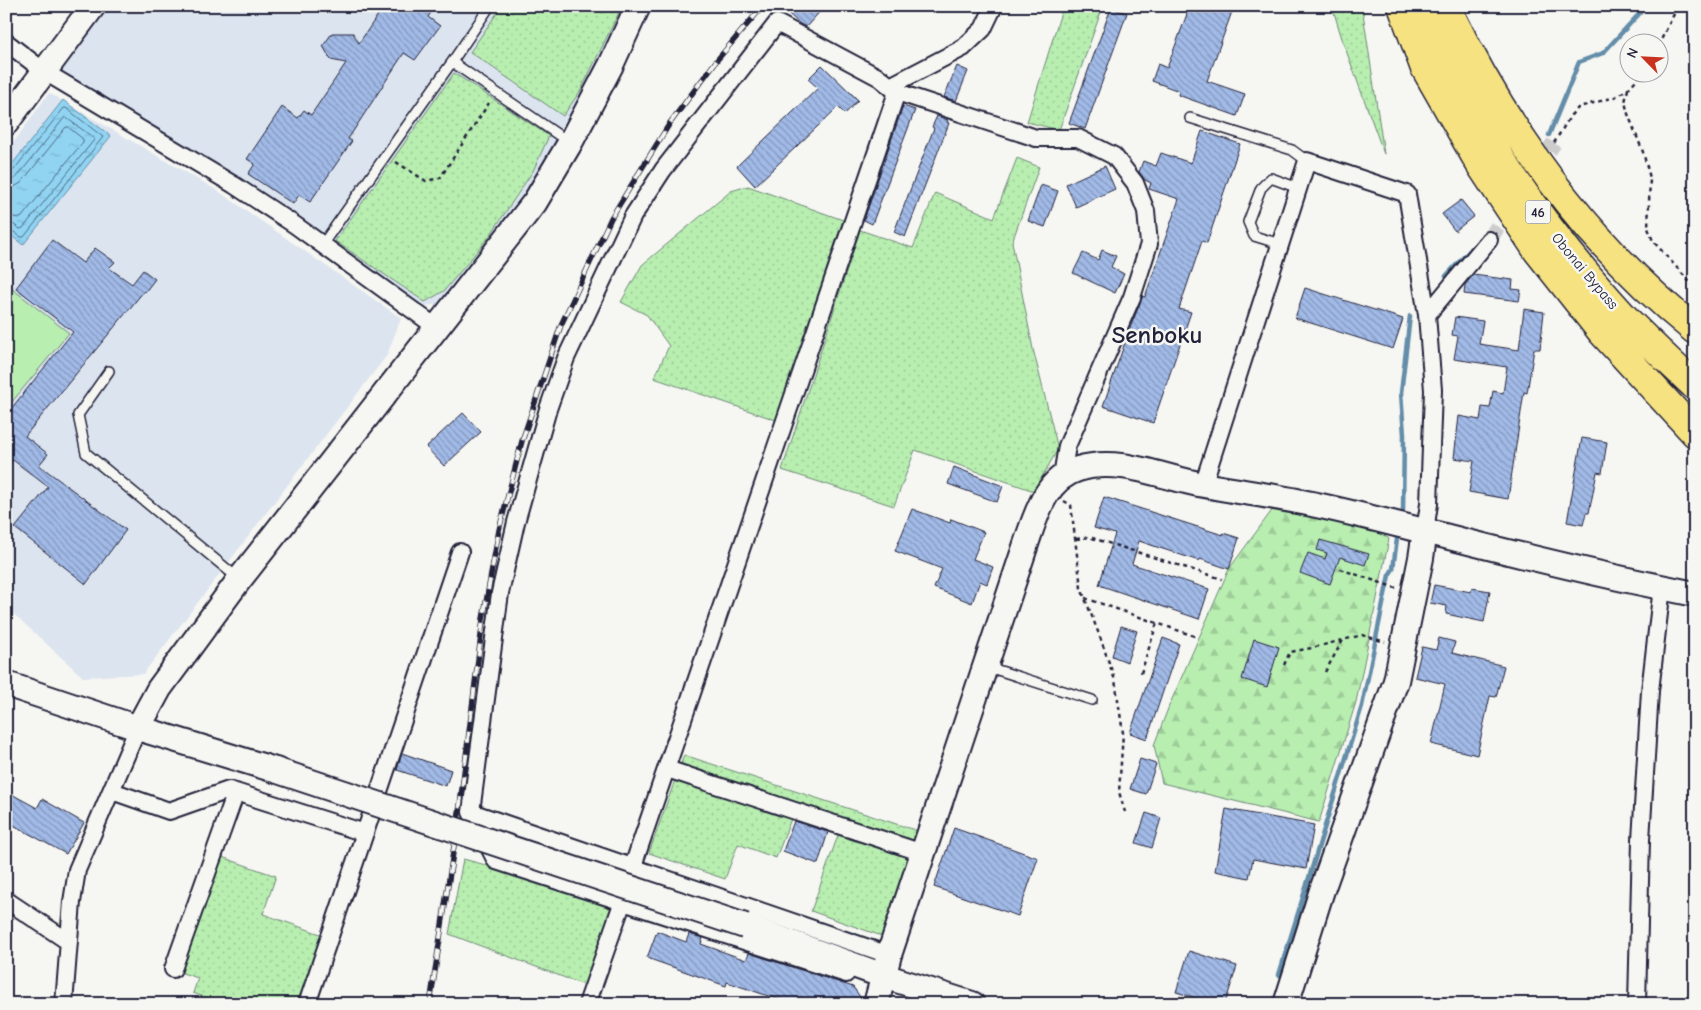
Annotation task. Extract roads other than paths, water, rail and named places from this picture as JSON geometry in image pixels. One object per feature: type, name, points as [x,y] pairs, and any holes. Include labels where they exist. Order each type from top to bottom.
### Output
[{"type":"highway","points":[[1402,6],[1424,66],[1480,164],[1537,250],[1602,332],[1695,433]]},
{"type":"highway","name":"Obonai Bypass","points":[[1430,6],[1454,73],[1491,145],[1516,181],[1560,244],[1625,317],[1695,386]]},
{"type":"highway","points":[[1446,6],[1470,55],[1503,111],[1554,187],[1583,221],[1638,279],[1695,330]]},
{"type":"street","points":[[6,123],[46,72],[93,6]]},
{"type":"street","points":[[64,1004],[77,870],[138,728],[159,689],[239,580],[534,202],[570,143],[612,65],[638,6]]},
{"type":"street","points":[[633,866],[893,89],[963,48],[983,29],[994,6]]},
{"type":"street","points":[[972,1004],[883,980],[496,861],[471,812],[500,593],[516,522],[548,409],[566,358],[633,216],[663,170],[777,23],[880,78],[893,89],[1036,138],[1078,138],[1114,156],[1135,183],[1146,211],[1149,244],[1132,297],[1067,446],[1055,484]]},
{"type":"street","points":[[6,42],[46,72],[234,185],[322,245],[436,328]]},
{"type":"street","points":[[1203,485],[1307,161],[1406,194],[1427,316],[1433,390],[1429,504],[1421,558],[1396,681],[1322,890],[1286,1004]]},
{"type":"street","points":[[1427,316],[1489,240]]},
{"type":"street","points":[[883,980],[1028,535],[1040,504],[1055,484],[1077,469],[1100,464],[1131,467],[1203,485],[1297,501],[1539,560],[1695,594]]},
{"type":"street","points":[[307,1004],[460,552]]},
{"type":"street","points":[[1637,1004],[1641,840],[1650,692],[1662,587]]},
{"type":"street","points":[[6,684],[138,728],[275,770],[745,926],[883,980]]},
{"type":"street","points":[[667,769],[923,854]]},
{"type":"street","points":[[112,791],[169,811],[229,790],[365,833]]},
{"type":"street","points":[[173,969],[236,792]]},
{"type":"street","points":[[471,812],[633,866],[883,980]]},
{"type":"street","points":[[6,900],[69,942]]},
{"type":"street","points":[[587,1004],[623,901]]},
{"type":"lane","points":[[322,245],[490,6]]},
{"type":"lane","points":[[452,62],[570,143]]},
{"type":"lane","points":[[1190,118],[1292,150],[1307,161]]},
{"type":"lane","points":[[1280,244],[1254,236],[1248,222],[1261,188],[1271,178],[1298,188]]},
{"type":"lane","points":[[109,371],[78,415],[86,453],[239,580]]},
{"type":"lane","points":[[985,666],[1092,700]]},
{"type":"water","points":[[63,100],[111,136],[23,245],[9,234],[6,237],[6,172]]},
{"type":"waterway","points":[[1549,135],[1579,62],[1603,53],[1640,13],[1643,6]]},
{"type":"waterway","points":[[1446,276],[1473,247]]},
{"type":"waterway","points":[[1401,519],[1403,512],[1404,435],[1401,393],[1410,316]]},
{"type":"waterway","points":[[1279,975],[1362,706],[1389,575],[1393,569],[1398,531]]},
{"type":"tunnel","points":[[1535,170],[1554,143]]},
{"type":"tunnel","points":[[1489,240],[1513,203]]},
{"type":"railway","points":[[430,1004],[459,813],[483,619],[499,530],[522,441],[561,325],[611,218],[670,123],[717,60],[763,6]]},
{"type":"district","name":"Senboku","points":[[1157,334]]}]
